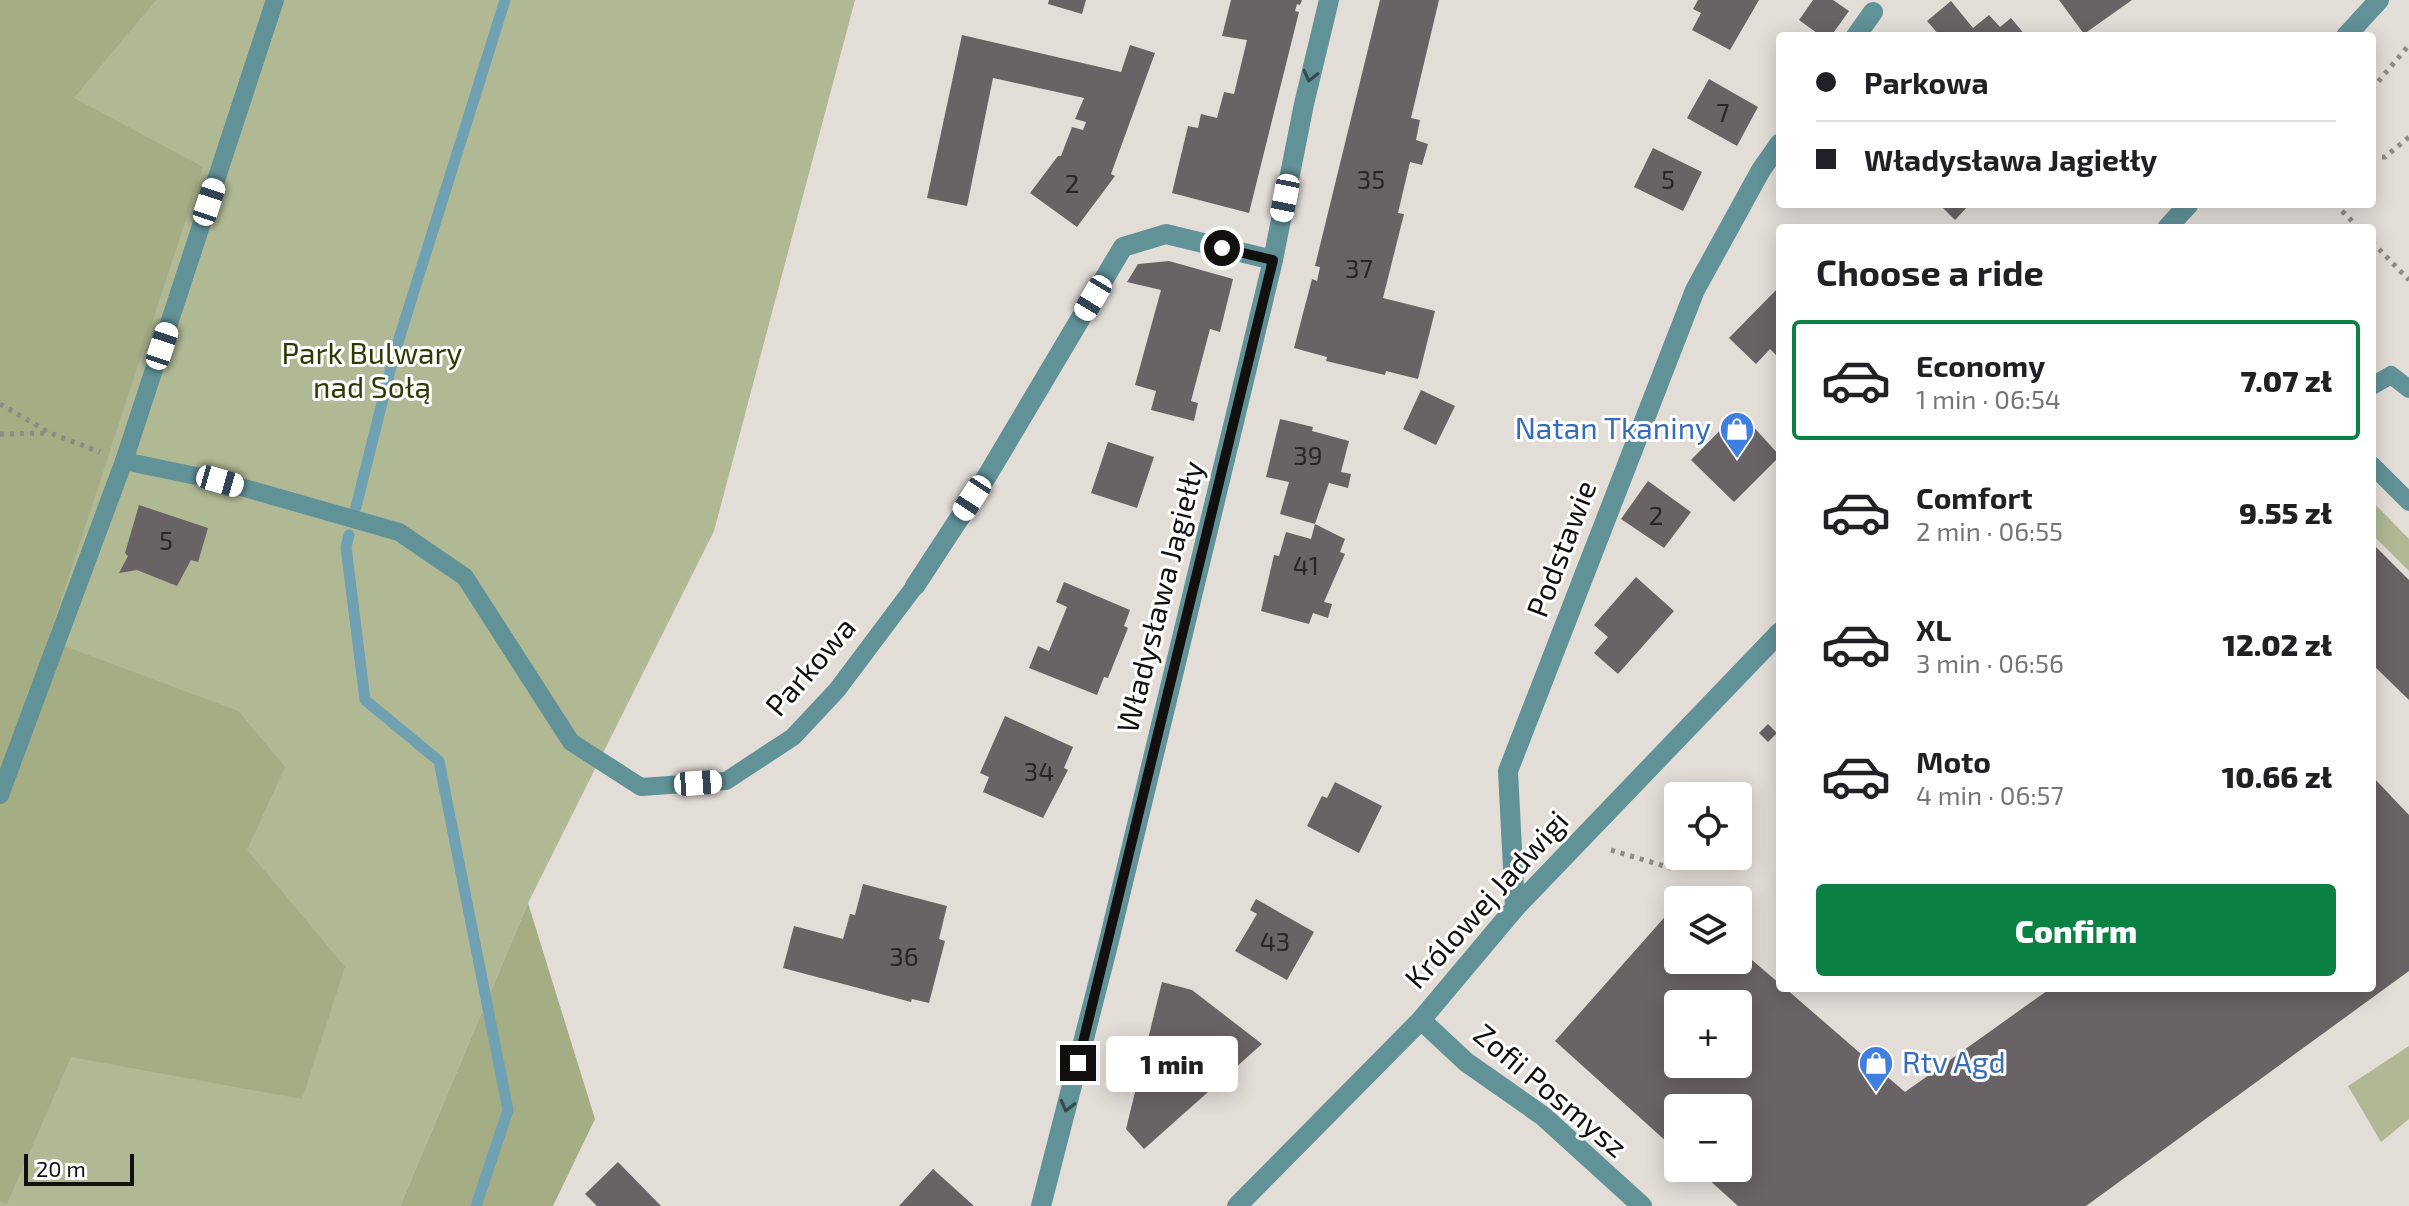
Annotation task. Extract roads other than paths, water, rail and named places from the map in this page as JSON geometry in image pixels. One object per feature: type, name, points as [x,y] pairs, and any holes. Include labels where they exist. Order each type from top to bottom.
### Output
[{"type":"street","name":"Władysława Jagiełły","points":[[1041,1206],[1111,934],[1273,260],[1304,104],[1329,0]]},
{"type":"street","points":[[2350,32],[2379,0]]},
{"type":"street","points":[[1859,32],[1873,12]]},
{"type":"street","name":"Podstawie","points":[[1515,908],[1508,771],[1695,290],[1761,170],[1776,149]]},
{"type":"street","points":[[2171,224],[2185,208]]},
{"type":"street","name":"Parkowa","points":[[915,586],[987,476],[1123,247],[1166,234],[1273,260]]},
{"type":"street","name":"Królowej Jadwigi","points":[[1237,1206],[1421,1020],[1515,908],[1776,636]]},
{"type":"street","name":"Zofii Posmysz","points":[[1421,1020],[1466,1062],[1543,1116],[1642,1206]]},
{"type":"lane","points":[[0,795],[124,461],[275,0]]},
{"type":"lane","points":[[2376,384],[2391,375],[2409,389]]},
{"type":"lane","name":"Parkowa","points":[[124,461],[220,481],[399,532],[465,577],[571,742],[641,787],[726,781],[793,737],[837,690],[915,586]]},
{"type":"lane","points":[[2376,469],[2409,502]]},
{"type":"waterway","points":[[356,507],[394,355],[505,0]]},
{"type":"waterway","points":[[349,535],[346,547],[365,700],[439,761],[508,1110],[476,1206]]},
{"type":"place","name":"Natan Tkaniny","points":[[1737,460]]},
{"type":"place","name":"Rtv Agd","points":[[1876,1094]]},
{"type":"park label","name":"Park Bulwary nad Sołą","points":[[372,371]]}]
